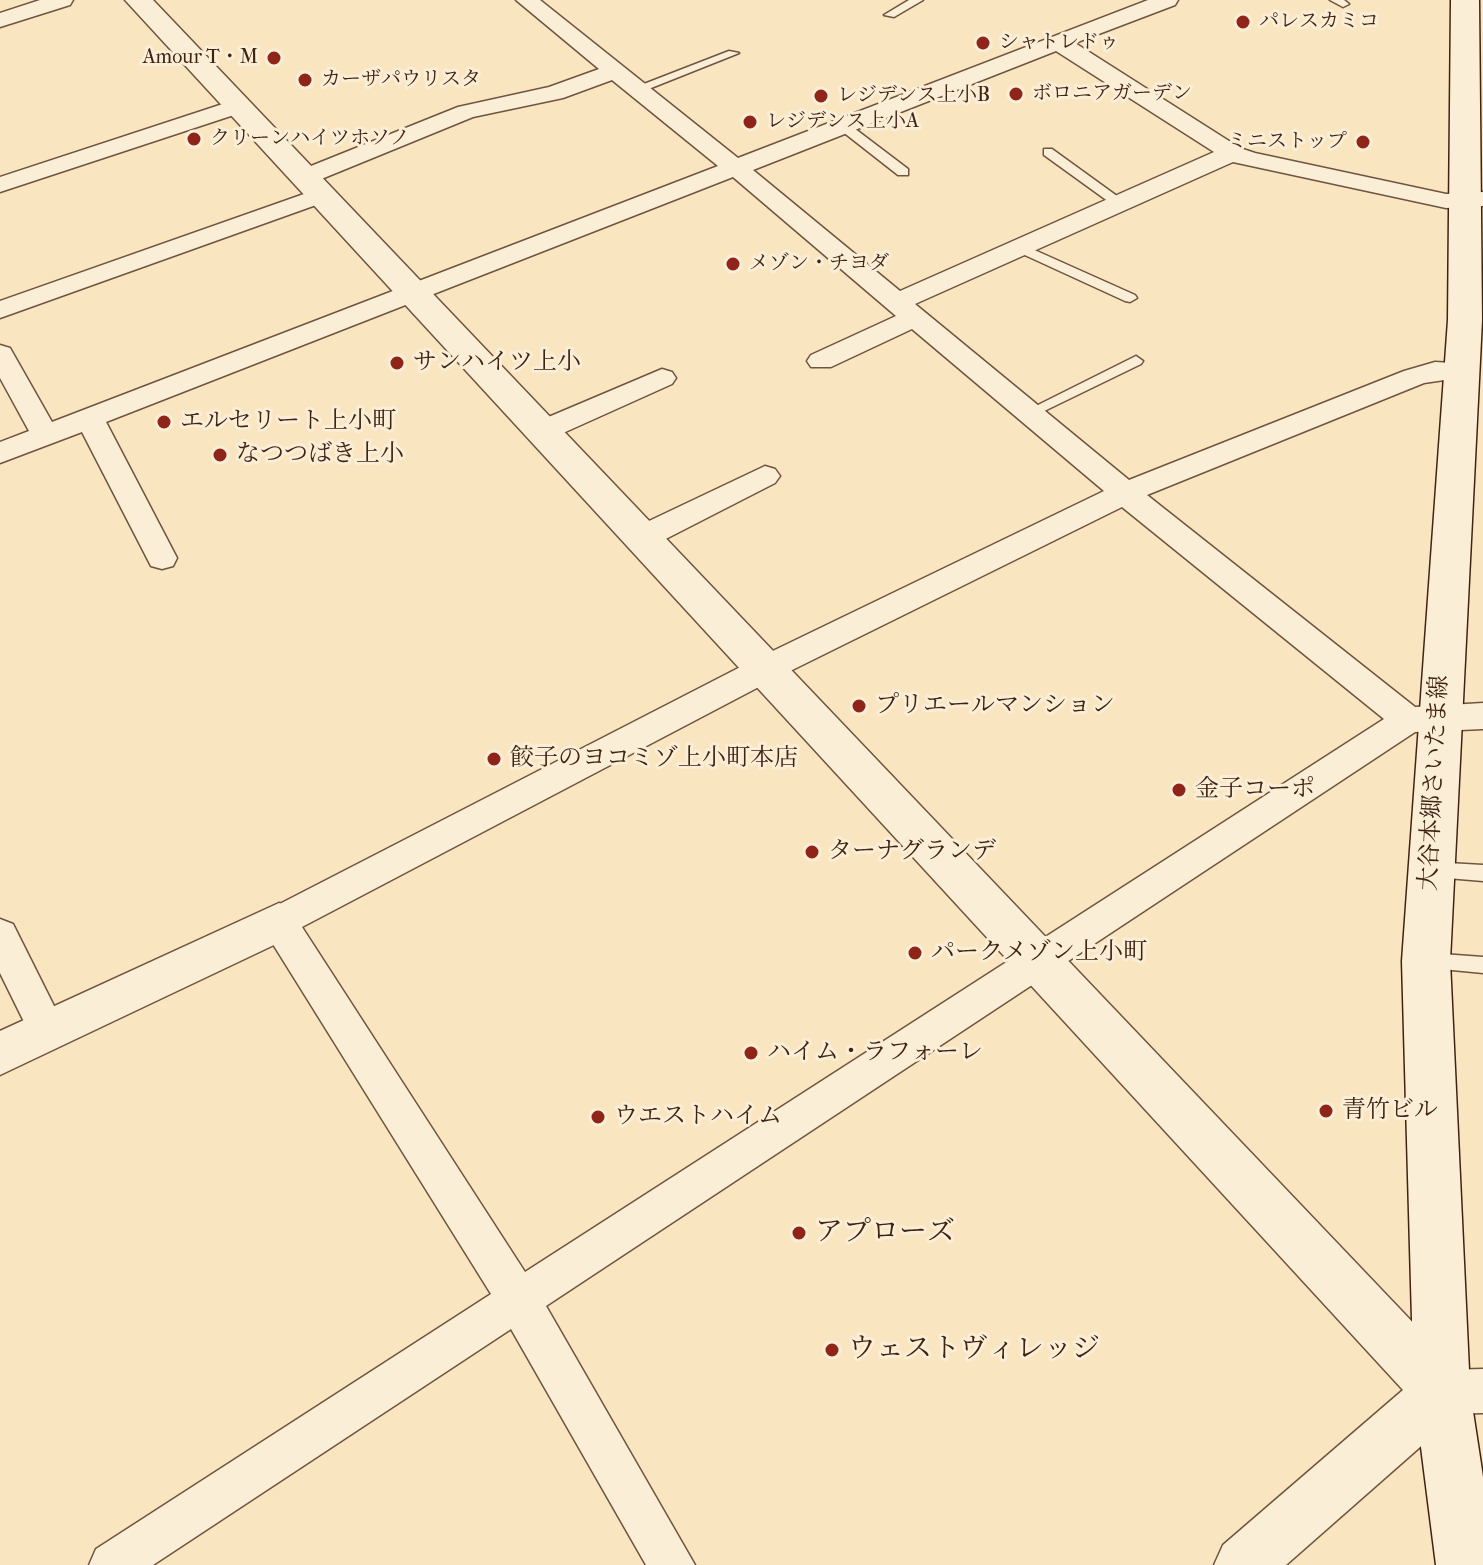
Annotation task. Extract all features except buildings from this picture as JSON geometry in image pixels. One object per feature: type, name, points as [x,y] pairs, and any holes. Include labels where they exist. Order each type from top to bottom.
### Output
[{"type":"main road","name":"大谷本郷さいたま線","points":[[1465,0],[1474,321],[1462,370],[1423,719],[1430,870],[1426,961],[1462,1392],[1466,1565]]},
{"type":"street","points":[[0,20],[62,0]]},
{"type":"street","points":[[138,0],[1035,961],[1462,1392],[1243,1565]]},
{"type":"street","points":[[527,0],[736,168],[1125,493],[1423,719]]},
{"type":"street","points":[[0,453],[1167,0]]},
{"type":"street","points":[[1059,43],[1232,153],[1248,159],[1473,201]]},
{"type":"street","points":[[0,310],[313,186],[398,142],[466,112],[555,93],[615,71]]},
{"type":"street","points":[[0,185],[238,106]]},
{"type":"street","points":[[821,361],[1021,248],[1232,153]]},
{"type":"street","points":[[0,354],[46,436]]},
{"type":"street","points":[[0,1054],[279,922],[763,670],[1125,493],[1414,377],[1435,371],[1462,370]]},
{"type":"street","points":[[542,431],[662,378]]},
{"type":"street","points":[[90,419],[162,558]]},
{"type":"street","points":[[641,538],[765,476]]},
{"type":"street","points":[[112,1565],[1035,961],[1423,719],[1483,716]]},
{"type":"street","points":[[279,922],[519,1301],[672,1565]]},
{"type":"street","points":[[0,935],[48,1032]]},
{"type":"lane","points":[[890,15],[917,0]]},
{"type":"lane","points":[[637,89],[733,53]]},
{"type":"lane","points":[[842,125],[903,172]]},
{"type":"lane","points":[[1048,152],[1121,204]]},
{"type":"lane","points":[[1021,248],[1130,298]]},
{"type":"lane","points":[[1031,412],[1136,361]]},
{"type":"lane","points":[[1430,870],[1483,873]]},
{"type":"lane","points":[[1426,961],[1483,965]]},
{"type":"place","name":"パレスカミコ","points":[[1243,22]]},
{"type":"place","name":"シャトレドゥ","points":[[983,43]]},
{"type":"place","name":"Amour T・M","points":[[274,58]]},
{"type":"place","name":"カーザパウリスタ","points":[[305,80]]},
{"type":"place","name":"ボロニアガーデン","points":[[1016,94]]},
{"type":"place","name":"レジデンス上小B","points":[[821,96]]},
{"type":"place","name":"レジデンス上小A","points":[[750,122]]},
{"type":"place","name":"クリーンハイツホソノ","points":[[194,139]]},
{"type":"place","name":"ミニストップ","points":[[1363,142]]},
{"type":"place","name":"メゾン・チヨダ","points":[[733,264]]},
{"type":"place","name":"サンハイツ上小","points":[[397,363]]},
{"type":"place","name":"エルセリート上小町","points":[[164,422]]},
{"type":"place","name":"なつつばき上小","points":[[220,455]]},
{"type":"place","name":"プリエールマンション","points":[[859,706]]},
{"type":"place","name":"餃子のヨコミゾ上小町本店","points":[[494,759]]},
{"type":"place","name":"金子コーポ","points":[[1179,790]]},
{"type":"place","name":"ターナグランデ","points":[[812,852]]},
{"type":"place","name":"パークメゾン上小町","points":[[915,953]]},
{"type":"place","name":"ハイム・ラフォーレ","points":[[751,1053]]},
{"type":"place","name":"青竹ビル","points":[[1326,1111]]},
{"type":"place","name":"ウエストハイム","points":[[598,1117]]},
{"type":"place","name":"アプローズ","points":[[799,1233]]},
{"type":"place","name":"ウェストヴィレッジ","points":[[832,1350]]}]
